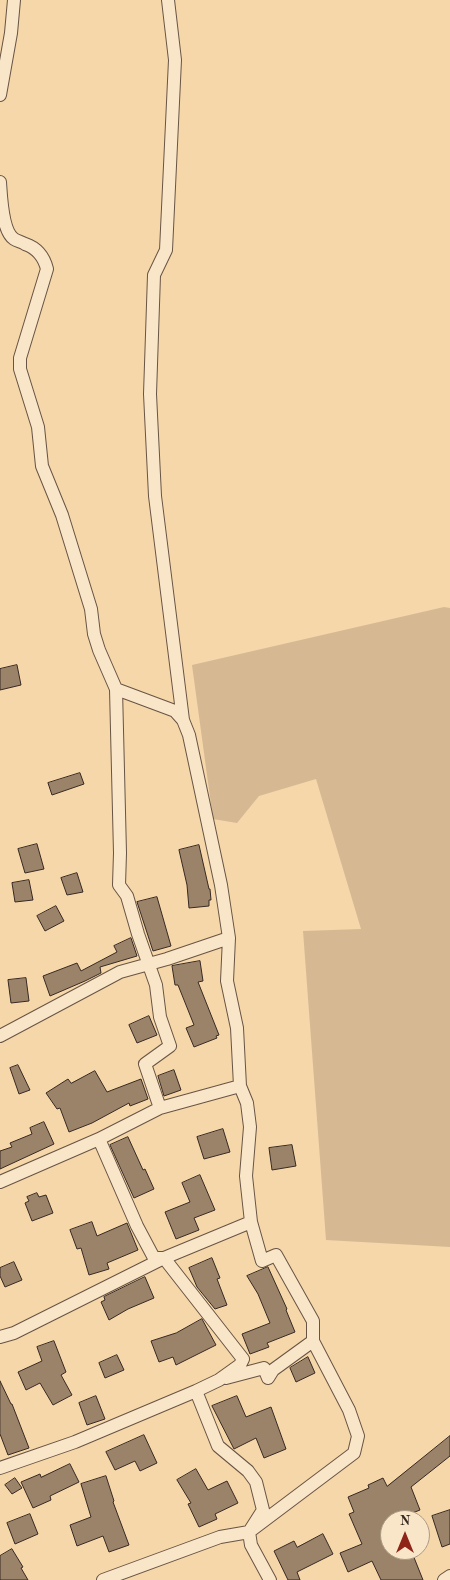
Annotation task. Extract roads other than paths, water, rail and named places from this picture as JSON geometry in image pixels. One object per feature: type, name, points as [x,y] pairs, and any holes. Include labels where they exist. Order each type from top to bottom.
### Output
[{"type":"street","points":[[0,95],[11,33],[14,0]]},
{"type":"street","points":[[103,1580],[220,1537],[249,1532],[354,1453],[358,1436],[349,1410],[313,1341],[313,1320],[276,1255],[262,1261],[250,1222],[246,1176],[250,1126],[248,1103],[240,1086],[237,1028],[226,981],[229,938],[221,885],[189,735],[183,720],[156,496],[150,394],[154,275],[166,250],[175,60],[168,0]]},
{"type":"street","points":[[0,182],[2,214],[9,233],[13,239],[32,246],[44,258],[46,269],[20,358],[20,369],[38,428],[42,466],[62,515],[90,609],[99,650],[116,689],[119,885],[127,896],[156,985],[160,1017],[170,1046],[145,1064],[160,1108]]},
{"type":"street","points":[[116,689],[175,711],[183,720]]},
{"type":"street","points":[[0,1036],[120,972],[229,938]]},
{"type":"street","points":[[0,1182],[99,1139],[160,1108],[240,1086]]},
{"type":"street","points":[[99,1139],[154,1258],[164,1258]]},
{"type":"street","points":[[0,1337],[14,1333],[164,1258],[250,1222]]},
{"type":"street","points":[[0,1468],[75,1442],[196,1391],[218,1380],[240,1365],[243,1359],[164,1258]]},
{"type":"street","points":[[218,1380],[264,1368],[268,1378],[273,1370],[313,1341]]},
{"type":"street","points":[[196,1391],[218,1446],[248,1471],[256,1482],[263,1510],[249,1532],[251,1545],[270,1580]]},
{"type":"street","points":[[444,1580],[450,1576]]}]
